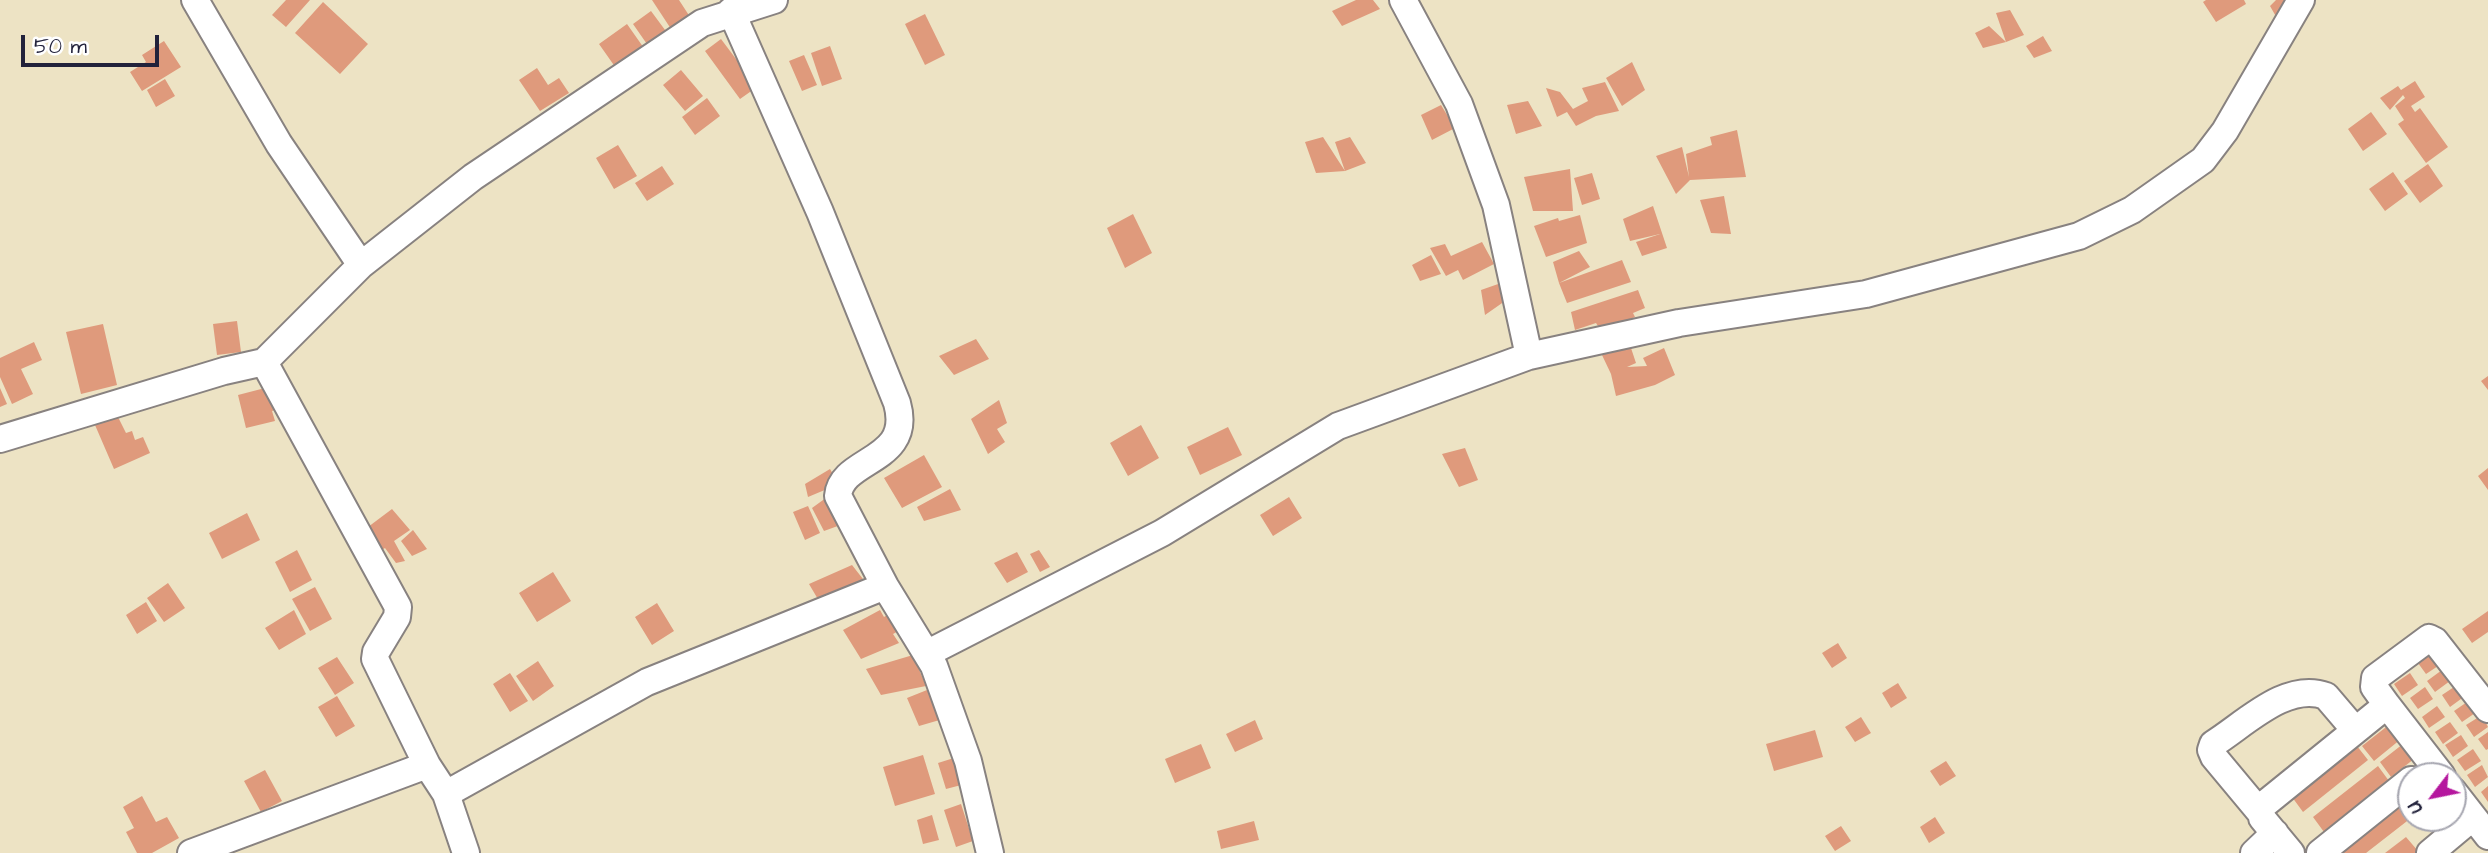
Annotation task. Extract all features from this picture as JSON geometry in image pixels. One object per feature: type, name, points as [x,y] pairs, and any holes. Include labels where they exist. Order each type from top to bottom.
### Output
[{"type":"street","points":[[195,0],[279,144],[330,223],[361,265]]},
{"type":"street","points":[[0,439],[224,371],[264,362],[361,265],[472,177],[702,23],[774,0]]},
{"type":"street","points":[[1403,0],[1460,104],[1496,205],[1529,356]]},
{"type":"street","points":[[928,653],[1162,533],[1338,426],[1529,356],[1679,323],[1866,295],[2079,236],[2132,210],[2203,160],[2225,131],[2298,1]]},
{"type":"street","points":[[731,12],[820,212],[902,419],[898,436],[838,489],[838,496],[885,586],[928,653],[968,761],[990,853]]},
{"type":"street","points":[[264,362],[398,607],[397,617],[376,652],[375,659],[427,765],[446,794],[466,853]]},
{"type":"street","points":[[446,794],[647,682],[885,586]]},
{"type":"street","points":[[2424,762],[2374,687],[2375,678],[2429,638],[2435,641],[2488,709]]},
{"type":"street","points":[[2254,853],[2283,843],[2214,757],[2211,750],[2213,744],[2271,704],[2303,694],[2326,696],[2355,730]]},
{"type":"street","points":[[2259,811],[2387,705]]},
{"type":"street","points":[[203,851],[427,765]]},
{"type":"street","points":[[2320,853],[2397,791]]},
{"type":"street","points":[[2430,853],[2481,827],[2467,809]]},
{"type":"building","points":[[286,0],[310,0],[286,27],[272,15]]},
{"type":"building","points":[[652,0],[679,0],[692,20],[673,32]]},
{"type":"building","points":[[1356,0],[1373,0],[1380,9],[1342,26],[1332,11]]},
{"type":"building","points":[[2244,0],[2246,4],[2216,22],[2203,2]]},
{"type":"building","points":[[2276,0],[2289,0],[2278,20],[2270,6]]},
{"type":"building","points":[[323,2],[368,44],[340,74],[295,33]]},
{"type":"building","points":[[2010,10],[2024,35],[2006,42],[1996,13]]},
{"type":"building","points":[[651,11],[668,34],[649,47],[633,24]]},
{"type":"building","points":[[925,14],[945,55],[925,65],[905,24]]},
{"type":"building","points":[[627,24],[646,51],[618,71],[599,44]]},
{"type":"building","points":[[1989,26],[2006,42],[1983,48],[1975,33]]},
{"type":"building","points":[[2043,36],[2052,51],[2034,58],[2026,46]]},
{"type":"building","points":[[721,39],[757,87],[740,99],[705,51]]},
{"type":"building","points":[[164,41],[181,67],[142,91],[130,72],[146,62],[142,55]]},
{"type":"building","points":[[830,46],[842,79],[822,86],[811,53]]},
{"type":"building","points":[[804,55],[817,85],[802,91],[789,61]]},
{"type":"building","points":[[1632,62],[1645,90],[1622,106],[1606,78]]},
{"type":"building","points":[[537,68],[548,85],[559,78],[569,93],[540,111],[519,80]]},
{"type":"building","points":[[681,70],[703,96],[685,111],[663,85]]},
{"type":"building","points":[[165,79],[175,96],[156,107],[147,90]]},
{"type":"building","points":[[2415,81],[2425,97],[2411,106],[2415,112],[2420,108],[2448,147],[2426,163],[2398,124],[2404,120],[2395,106],[2405,98],[2403,95],[2390,110],[2380,98],[2398,86],[2401,90]]},
{"type":"building","points":[[1605,82],[1619,111],[1596,116],[1576,126],[1567,112],[1557,117],[1546,88],[1560,92],[1573,109],[1588,101],[1582,88]]},
{"type":"building","points":[[707,98],[720,116],[695,135],[682,117]]},
{"type":"building","points":[[1528,101],[1542,126],[1516,134],[1507,105]]},
{"type":"building","points":[[1441,105],[1455,128],[1432,140],[1421,115]]},
{"type":"building","points":[[2371,112],[2387,134],[2363,151],[2348,129]]},
{"type":"building","points":[[1737,130],[1746,177],[1690,180],[1676,194],[1656,156],[1682,147],[1689,177],[1686,154],[1712,145],[1710,137]]},
{"type":"building","points":[[1323,137],[1345,171],[1316,173],[1305,142]]},
{"type":"building","points":[[1350,137],[1366,163],[1345,171],[1335,142]]},
{"type":"building","points":[[618,145],[637,176],[614,189],[596,158]]},
{"type":"building","points":[[2428,164],[2443,186],[2420,203],[2404,181]]},
{"type":"building","points":[[662,166],[674,184],[647,201],[635,183]]},
{"type":"building","points":[[1570,169],[1573,211],[1533,211],[1524,177]]},
{"type":"building","points":[[2393,172],[2408,194],[2385,211],[2369,189]]},
{"type":"building","points":[[1592,173],[1600,199],[1582,205],[1574,178]]},
{"type":"building","points":[[1724,196],[1731,234],[1711,233],[1700,200]]},
{"type":"building","points":[[1653,206],[1667,248],[1642,256],[1636,242],[1660,234],[1630,241],[1623,219]]},
{"type":"building","points":[[1133,214],[1152,253],[1125,268],[1107,228]]},
{"type":"building","points":[[1580,215],[1587,243],[1546,257],[1534,226],[1558,218],[1559,221]]},
{"type":"building","points":[[1482,242],[1494,264],[1463,280],[1458,270],[1446,276],[1430,248],[1445,244],[1451,256]]},
{"type":"building","points":[[1579,251],[1590,267],[1559,283],[1553,262]]},
{"type":"building","points":[[1431,255],[1441,274],[1420,281],[1412,265]]},
{"type":"building","points":[[1622,260],[1631,282],[1567,303],[1559,283]]},
{"type":"building","points":[[1501,283],[1505,301],[1485,315],[1481,290]]},
{"type":"building","points":[[1638,290],[1645,308],[1633,313],[1635,317],[1618,324],[1604,335],[1596,323],[1575,330],[1571,312]]},
{"type":"building","points":[[237,321],[241,352],[217,355],[213,324]]},
{"type":"building","points":[[103,324],[117,385],[81,394],[66,332]]},
{"type":"building","points":[[976,339],[989,359],[954,375],[939,356]]},
{"type":"building","points":[[34,342],[42,360],[21,369],[33,394],[12,404],[0,377],[0,358]]},
{"type":"building","points":[[1629,342],[1636,363],[1627,367],[1647,366],[1643,358],[1664,348],[1675,375],[1655,385],[1616,396],[1611,374],[1602,355]]},
{"type":"building","points":[[2488,376],[2488,390],[2481,381]]},
{"type":"building","points":[[0,388],[7,404],[0,407]]},
{"type":"building","points":[[265,388],[266,395],[274,394],[278,409],[272,411],[275,421],[246,428],[238,395]]},
{"type":"building","points":[[999,400],[1007,423],[997,429],[1005,442],[988,454],[971,419]]},
{"type":"building","points":[[117,415],[126,433],[132,431],[135,440],[143,437],[150,453],[114,469],[95,425]]},
{"type":"building","points":[[1141,425],[1159,458],[1128,476],[1110,443]]},
{"type":"building","points":[[1228,427],[1242,455],[1200,475],[1187,447]]},
{"type":"building","points":[[1465,448],[1478,480],[1459,487],[1442,454]]},
{"type":"building","points":[[924,455],[942,487],[902,508],[884,478]]},
{"type":"building","points":[[2488,468],[2488,490],[2478,476]]},
{"type":"building","points":[[830,469],[839,484],[808,497],[805,484]]},
{"type":"building","points":[[950,489],[961,510],[924,521],[917,507]]},
{"type":"building","points":[[830,495],[846,523],[824,531],[812,508]]},
{"type":"building","points":[[1289,497],[1302,518],[1273,536],[1260,515]]},
{"type":"building","points":[[808,506],[820,533],[805,540],[793,512]]},
{"type":"building","points":[[392,509],[410,530],[394,541],[405,561],[396,563],[385,548],[380,551],[364,530]]},
{"type":"building","points":[[247,513],[260,540],[222,559],[209,533]]},
{"type":"building","points":[[413,530],[427,549],[412,556],[401,541]]},
{"type":"building","points":[[297,550],[312,580],[290,592],[275,562]]},
{"type":"building","points":[[1039,550],[1050,567],[1040,572],[1030,554]]},
{"type":"building","points":[[1017,552],[1028,572],[1007,583],[994,563]]},
{"type":"building","points":[[852,565],[870,588],[822,606],[809,584]]},
{"type":"building","points":[[553,572],[571,601],[537,622],[519,593]]},
{"type":"building","points":[[168,583],[185,608],[164,622],[147,598]]},
{"type":"building","points":[[315,587],[332,619],[310,631],[292,599]]},
{"type":"building","points":[[146,602],[157,621],[137,634],[126,615]]},
{"type":"building","points":[[657,603],[674,631],[652,645],[635,617]]},
{"type":"building","points":[[294,610],[306,634],[279,650],[265,628]]},
{"type":"building","points":[[880,610],[884,617],[893,611],[902,629],[893,634],[899,643],[861,659],[843,630]]},
{"type":"building","points":[[2488,611],[2488,632],[2472,643],[2462,629]]},
{"type":"building","points":[[1838,643],[1847,658],[1832,668],[1822,653]]},
{"type":"building","points":[[2433,652],[2441,664],[2426,674],[2418,663]]},
{"type":"building","points":[[913,655],[926,686],[881,695],[866,669]]},
{"type":"building","points":[[337,657],[354,683],[335,695],[318,668]]},
{"type":"building","points":[[538,661],[554,686],[533,701],[516,676]]},
{"type":"building","points":[[2442,670],[2450,681],[2435,692],[2427,681]]},
{"type":"building","points":[[510,673],[528,701],[510,712],[493,684]]},
{"type":"building","points":[[2410,673],[2418,685],[2402,696],[2394,684]]},
{"type":"building","points":[[1898,683],[1907,698],[1891,708],[1882,693]]},
{"type":"building","points":[[2457,685],[2465,696],[2450,707],[2442,695]]},
{"type":"building","points":[[2425,687],[2433,699],[2418,709],[2410,698]]},
{"type":"building","points":[[932,688],[943,719],[919,726],[907,698]]},
{"type":"building","points":[[337,696],[355,726],[336,737],[318,707]]},
{"type":"building","points":[[2470,700],[2478,711],[2462,722],[2454,711]]},
{"type":"building","points":[[2437,706],[2445,717],[2429,728],[2422,717]]},
{"type":"building","points":[[2482,715],[2488,727],[2474,737],[2466,725]]},
{"type":"building","points":[[1861,717],[1871,733],[1855,742],[1845,727]]},
{"type":"building","points":[[1255,720],[1263,739],[1235,752],[1226,734]]},
{"type":"building","points":[[2450,722],[2458,733],[2443,744],[2435,732]]},
{"type":"building","points":[[2390,724],[2401,739],[2374,761],[2362,746]]},
{"type":"building","points":[[1815,730],[1823,757],[1774,771],[1766,744]]},
{"type":"building","points":[[2488,732],[2488,749],[2486,750],[2478,739]]},
{"type":"building","points":[[2461,735],[2468,746],[2453,757],[2445,745]]},
{"type":"building","points":[[2408,740],[2419,755],[2410,762],[2397,762],[2397,772],[2391,777],[2380,762]]},
{"type":"building","points":[[1201,744],[1211,768],[1175,783],[1165,759]]},
{"type":"building","points":[[2357,746],[2368,760],[2303,812],[2292,797]]},
{"type":"building","points":[[2473,749],[2481,761],[2467,770],[2467,762],[2457,760]]},
{"type":"building","points":[[923,755],[935,794],[895,806],[883,767]]},
{"type":"building","points":[[957,757],[965,784],[946,789],[938,763]]},
{"type":"building","points":[[1946,761],[1956,776],[1940,786],[1930,771]]},
{"type":"building","points":[[2482,765],[2488,777],[2475,787],[2467,775]]},
{"type":"building","points":[[2378,766],[2389,781],[2324,832],[2313,817]]},
{"type":"building","points":[[265,770],[282,801],[261,812],[244,781]]},
{"type":"building","points":[[2488,786],[2488,802],[2481,792]]},
{"type":"building","points":[[142,796],[156,822],[167,817],[179,838],[152,853],[137,853],[126,832],[134,828],[123,807]]},
{"type":"building","points":[[961,804],[973,841],[956,847],[944,810]]},
{"type":"building","points":[[2397,806],[2397,829],[2366,853],[2337,853]]},
{"type":"building","points":[[932,815],[939,840],[923,844],[917,820]]},
{"type":"building","points":[[1935,817],[1945,833],[1929,843],[1920,827]]},
{"type":"building","points":[[1254,821],[1259,840],[1221,849],[1217,831]]},
{"type":"building","points":[[1841,826],[1851,841],[1835,851],[1825,836]]},
{"type":"building","points":[[2406,837],[2418,851],[2385,853]]}]
